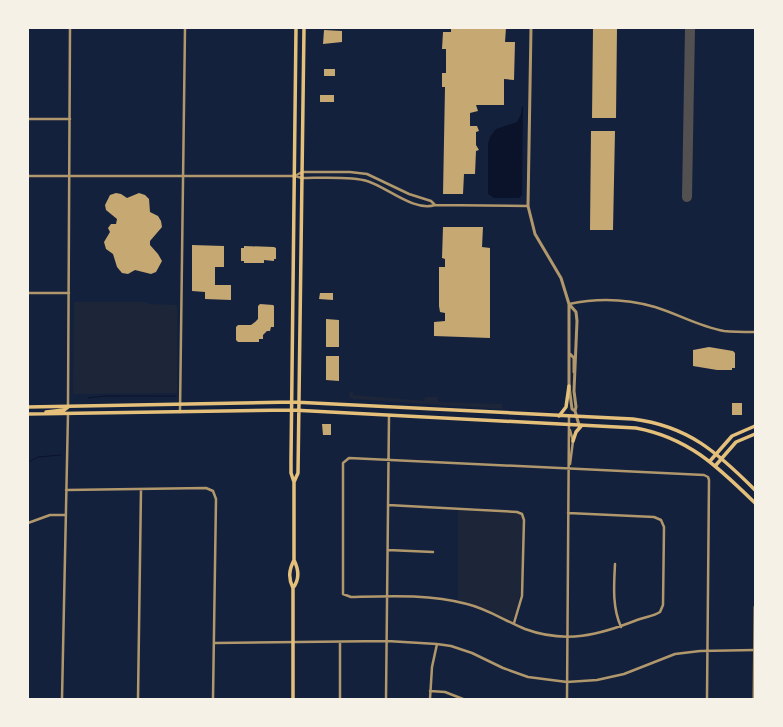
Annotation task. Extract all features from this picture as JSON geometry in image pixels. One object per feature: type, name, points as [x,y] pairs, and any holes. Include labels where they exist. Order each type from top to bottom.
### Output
[{"type":"main road","points":[[293,588],[298,582],[298,568],[294,560],[294,482],[291,472],[296,28]]},
{"type":"main road","points":[[294,482],[298,473],[298,410],[302,284],[304,28]]},
{"type":"main road","points":[[294,286],[302,284]]},
{"type":"main road","points":[[559,416],[566,407],[569,386]]},
{"type":"main road","points":[[28,407],[292,402],[633,419],[658,423],[688,435],[722,457],[755,490]]},
{"type":"main road","points":[[196,405],[196,412]]},
{"type":"main road","points":[[28,414],[59,411],[68,407]]},
{"type":"main road","points":[[432,409],[432,417]]},
{"type":"main road","points":[[28,414],[298,410],[626,427],[655,433],[685,444],[716,465],[755,503]]},
{"type":"main road","points":[[573,441],[580,425]]},
{"type":"main road","points":[[710,461],[732,436],[755,426]]},
{"type":"main road","points":[[716,465],[736,442],[755,434]]},
{"type":"main road","points":[[293,699],[293,588],[290,581],[289,568],[294,560]]},
{"type":"street","points":[[68,407],[70,28]]},
{"type":"street","points":[[180,412],[185,28]]},
{"type":"street","points":[[531,28],[528,206],[534,230],[561,278],[569,304],[569,386],[572,407],[580,425]]},
{"type":"street","points":[[28,119],[70,119]]},
{"type":"street","points":[[295,176],[302,172],[350,172],[367,174],[409,194],[431,201],[436,205]]},
{"type":"street","points":[[28,176],[295,176],[302,178],[363,180],[378,184],[416,204],[429,207],[436,205],[528,206]]},
{"type":"street","points":[[28,293],[69,293]]},
{"type":"street","points":[[569,304],[610,300],[636,303],[655,307],[714,329],[735,332],[755,332]]},
{"type":"street","points":[[569,304],[576,312],[577,321],[575,378]]},
{"type":"street","points":[[570,354],[574,358],[576,408],[574,411]]},
{"type":"street","points":[[62,699],[68,414]]},
{"type":"street","points":[[386,699],[389,415]]},
{"type":"street","points":[[569,416],[569,424],[573,441],[569,468]]},
{"type":"street","points":[[567,699],[570,430]]},
{"type":"street","points":[[568,513],[654,517],[661,520],[664,527],[663,601],[659,613],[621,627],[590,636],[567,637],[542,634],[495,614],[466,604],[430,598],[387,596],[351,597],[344,595],[342,589],[344,461],[352,458],[700,474],[708,477],[707,699]]},
{"type":"street","points":[[66,490],[206,488],[213,491],[216,499],[213,699]]},
{"type":"street","points":[[138,699],[141,489]]},
{"type":"street","points":[[388,505],[517,512],[522,514],[524,520],[522,596],[514,623]]},
{"type":"street","points":[[28,523],[50,515],[65,515]]},
{"type":"street","points":[[388,550],[433,552]]},
{"type":"street","points":[[615,564],[614,606],[621,627]]},
{"type":"street","points":[[754,699],[755,607]]},
{"type":"street","points":[[340,642],[340,699]]},
{"type":"street","points":[[214,643],[387,642],[437,644],[451,646],[472,653],[503,668],[528,677],[567,682],[624,674],[675,654],[708,651],[755,650]]},
{"type":"street","points":[[430,699],[432,667],[437,644]]},
{"type":"street","points":[[430,691],[445,692],[463,699]]},
{"type":"shaded area","points":[[522,106],[522,195],[519,198],[494,198],[488,194],[488,144],[490,137],[496,129],[517,122],[521,114]]},
{"type":"shaded area","points":[[74,302],[145,302],[149,304],[177,305],[177,393],[73,394]]},
{"type":"shaded area","points":[[349,392],[353,392],[353,395],[424,401],[425,397],[438,397],[438,402],[502,404],[502,409],[354,399],[350,398]]},
{"type":"shaded area","points":[[458,508],[518,512],[523,516],[521,583],[512,622],[495,613],[458,601]]},
{"type":"building","points":[[451,28],[506,28],[505,42],[515,42],[514,80],[504,79],[504,105],[476,105],[478,111],[470,113],[470,126],[477,126],[479,131],[476,132],[476,145],[479,150],[476,151],[475,174],[464,174],[463,194],[443,194],[445,87],[442,87],[442,73],[446,73],[446,49],[442,49],[443,32],[451,32]]},
{"type":"building","points":[[593,28],[617,28],[616,118],[592,118]]},
{"type":"building","points":[[324,30],[342,31],[342,42],[323,44]]},
{"type":"building","points":[[324,69],[335,69],[335,76],[324,76]]},
{"type":"building","points":[[320,95],[334,95],[334,102],[320,102]]},
{"type":"building","points":[[591,131],[615,131],[613,230],[590,230]]},
{"type":"building","points":[[116,193],[127,198],[139,193],[145,195],[149,199],[150,212],[158,216],[161,221],[162,227],[150,241],[150,245],[162,261],[156,272],[151,274],[135,270],[128,274],[122,273],[117,267],[113,254],[106,249],[104,242],[110,232],[108,228],[111,224],[116,224],[117,219],[106,210],[105,205],[110,195]]},
{"type":"building","points":[[443,227],[483,227],[482,247],[490,248],[490,338],[434,336],[434,322],[445,321],[445,313],[440,312],[439,306],[439,267],[445,267],[445,259],[442,258]]},
{"type":"building","points":[[192,245],[224,246],[224,267],[215,267],[215,285],[231,285],[231,300],[205,299],[205,292],[192,291]]},
{"type":"building","points":[[244,246],[274,247],[276,248],[276,259],[274,259],[274,261],[264,260],[264,263],[244,263],[244,261],[241,261],[241,248],[244,248]]},
{"type":"building","points":[[320,293],[333,293],[333,300],[319,299]]},
{"type":"building","points":[[260,304],[274,306],[274,327],[271,327],[270,331],[267,331],[263,335],[263,339],[259,339],[259,342],[238,342],[236,340],[236,327],[238,325],[251,325],[255,322],[258,319],[258,306]]},
{"type":"building","points":[[326,319],[339,320],[339,347],[326,347]]},
{"type":"building","points":[[709,347],[733,351],[735,353],[735,368],[732,368],[732,370],[717,370],[693,366],[693,350]]},
{"type":"building","points":[[326,356],[339,356],[339,381],[326,380]]},
{"type":"building","points":[[732,403],[742,403],[742,415],[732,415]]},
{"type":"building","points":[[322,424],[331,424],[331,435],[323,435]]},
{"type":"waterway","points":[[88,398],[105,396],[176,396]]},
{"type":"waterway","points":[[28,462],[38,457],[61,455]]},
{"type":"taxiway","points":[[687,197],[690,28]]}]
